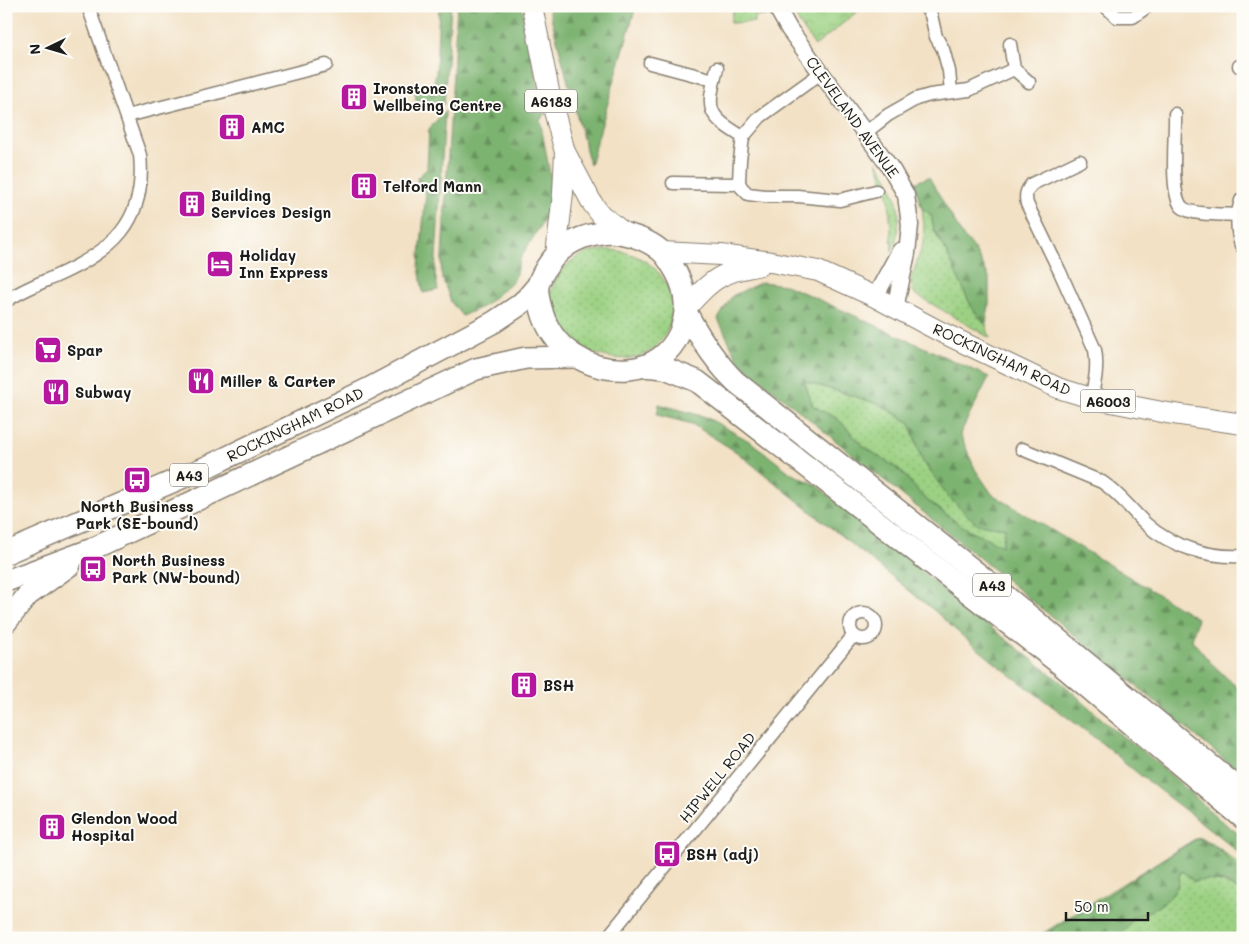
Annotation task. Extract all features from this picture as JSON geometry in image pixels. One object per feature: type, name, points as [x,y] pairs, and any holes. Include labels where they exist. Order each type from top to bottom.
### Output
[{"type":"highway","name":"A43","points":[[600,232],[624,233],[639,238],[662,252],[679,277],[686,310],[681,333],[670,350],[662,357],[643,366],[609,368],[592,364],[576,357],[562,347],[551,334],[544,319],[538,285],[543,273],[556,255],[567,245],[600,232]]},
{"type":"highway","name":"ROCKINGHAM ROAD","points":[[6,553],[209,466],[368,389],[494,322],[518,306],[538,285]]},
{"type":"highway","name":"A43","points":[[686,310],[711,354],[724,371],[736,382],[992,585],[1243,792]]},
{"type":"highway","name":"ROCKINGHAM ROAD","points":[[6,581],[90,550],[476,369],[526,358],[576,357]]},
{"type":"highway","name":"A43","points":[[643,366],[665,368],[697,381],[1060,664],[1243,818]]},
{"type":"highway","points":[[6,535],[38,540]]},
{"type":"highway","name":"ROCKINGHAM ROAD","points":[[6,622],[28,595],[90,550]]},
{"type":"main road","name":"A6183","points":[[532,6],[550,96],[565,152],[592,203],[601,215],[624,233]]},
{"type":"main road","name":"A6183","points":[[556,255],[563,193],[565,152]]},
{"type":"main road","name":"ROCKINGHAM ROAD","points":[[662,252],[722,255],[818,271],[875,297],[1058,388],[1091,398],[1167,413],[1243,424]]},
{"type":"main road","name":"ROCKINGHAM ROAD","points":[[686,310],[707,287],[720,277],[771,262]]},
{"type":"street","points":[[6,301],[38,283],[98,255],[124,230],[137,202],[141,180],[140,155],[88,6]]},
{"type":"street","name":"CLEVELAND AVENUE","points":[[776,6],[789,29],[820,73],[892,170],[906,195],[910,225],[909,236],[897,299],[893,306]]},
{"type":"street","points":[[925,6],[931,15],[936,37],[943,49],[949,71],[951,92]]},
{"type":"street","points":[[1105,6],[1117,17],[1133,17],[1148,6]]},
{"type":"street","points":[[1010,44],[1014,69],[1029,82]]},
{"type":"street","points":[[650,63],[716,74],[710,100],[711,109],[716,118],[744,137]]},
{"type":"street","points":[[127,116],[326,65]]},
{"type":"street","points":[[865,133],[888,115],[916,99],[930,95],[969,90],[1014,69]]},
{"type":"street","points":[[820,73],[760,117],[744,137],[740,160],[739,182],[741,187],[748,194],[840,200],[876,191]]},
{"type":"street","points":[[1175,114],[1175,183],[1177,198],[1182,207],[1191,212],[1206,214],[1241,208],[1239,231],[1243,245]]},
{"type":"street","points":[[1080,161],[1040,179],[1027,190],[1025,196],[1095,350],[1097,371],[1091,398]]},
{"type":"street","points":[[673,183],[733,184],[739,182]]},
{"type":"street","points":[[875,297],[909,236]]},
{"type":"street","points":[[1022,449],[1102,482],[1114,490],[1148,526],[1166,540],[1209,554],[1243,556]]},
{"type":"street","name":"HIPWELL ROAD","points":[[607,938],[853,636]]},
{"type":"green space","points":[[439,6],[451,6],[444,104],[416,100],[415,92],[433,87],[436,73]]},
{"type":"green space","points":[[457,6],[522,6],[526,35],[545,115],[540,120],[551,180],[548,213],[520,259],[514,280],[484,306],[462,316],[451,302],[441,274]]},
{"type":"green space","points":[[548,6],[636,6],[590,165]]},
{"type":"green space","points":[[734,6],[762,6],[767,16],[754,17],[754,22],[730,23]]},
{"type":"green space","points":[[790,6],[864,6],[815,46]]},
{"type":"green space","points":[[445,111],[435,274],[438,290],[423,293],[419,266],[426,193],[418,186],[417,178],[427,169],[429,129]]},
{"type":"green space","points":[[877,161],[890,183],[898,205],[899,227],[892,252],[889,198]]},
{"type":"green space","points":[[929,177],[962,235],[973,247],[989,277],[989,304],[986,325],[972,308],[945,249],[934,230],[931,215],[922,208],[914,183]]},
{"type":"green space","points":[[922,208],[931,215],[934,230],[945,249],[972,308],[986,325],[990,338],[915,294],[910,282],[923,244]]},
{"type":"green space","points":[[600,250],[619,251],[630,254],[652,266],[666,283],[671,303],[670,323],[661,341],[646,353],[624,359],[597,354],[571,345],[563,336],[546,303],[559,274],[571,261],[589,252]]},
{"type":"green space","points":[[762,282],[785,285],[989,377],[960,434],[975,469],[992,494],[1197,618],[1192,640],[1210,662],[1243,693],[1243,776],[1139,688],[739,362],[718,319],[732,296]],"holes":[[[804,381],[879,404],[910,423],[922,460],[948,496],[977,524],[1005,528],[1002,546],[962,526],[924,498],[901,471],[863,446],[838,419],[813,406]]]},
{"type":"green space","points":[[804,381],[879,404],[910,423],[922,460],[1005,528],[1002,546],[962,526],[924,498],[901,471],[863,446],[838,419],[813,406]]},
{"type":"green space","points":[[659,404],[706,417],[751,442],[792,474],[817,485],[840,506],[882,537],[949,595],[1061,682],[1113,729],[1158,763],[1220,820],[1243,837],[1243,856],[1098,740],[992,661],[936,612],[738,453],[692,424],[657,415]]},
{"type":"green space","points":[[1198,837],[1218,847],[1243,868],[1243,874],[1223,852],[1198,839],[1038,938],[1035,938]]},
{"type":"green space","points":[[1198,838],[1223,852],[1243,874],[1243,894],[1225,882],[1193,881],[1182,871],[1172,895],[1153,909],[1131,918],[1128,927],[1116,938],[1038,938],[1112,893]]},
{"type":"green space","points":[[1183,871],[1193,881],[1209,880],[1220,882],[1243,894],[1243,938],[1147,938],[1146,935],[1137,932],[1130,938],[1116,938],[1128,927],[1131,918],[1150,910],[1164,901],[1175,890],[1180,873]]},
{"type":"place","name":"Ironstone Wellbeing Centre","points":[[354,97]]},
{"type":"place","name":"AMC","points":[[232,127]]},
{"type":"place","name":"Telford Mann","points":[[364,186]]},
{"type":"place","name":"Building Services Design","points":[[192,204]]},
{"type":"place","name":"Holiday Inn Express","points":[[220,264]]},
{"type":"place","name":"Spar","points":[[48,350]]},
{"type":"place","name":"Miller & Carter","points":[[201,381]]},
{"type":"place","name":"Subway","points":[[56,392]]},
{"type":"place","name":"North Business Park (SE-bound)","points":[[137,480]]},
{"type":"place","name":"North Business Park (NW-bound)","points":[[93,569]]},
{"type":"place","name":"BSH","points":[[524,685]]},
{"type":"place","name":"Glendon Wood Hospital","points":[[52,827]]},
{"type":"place","name":"BSH (adj)","points":[[667,854]]}]
